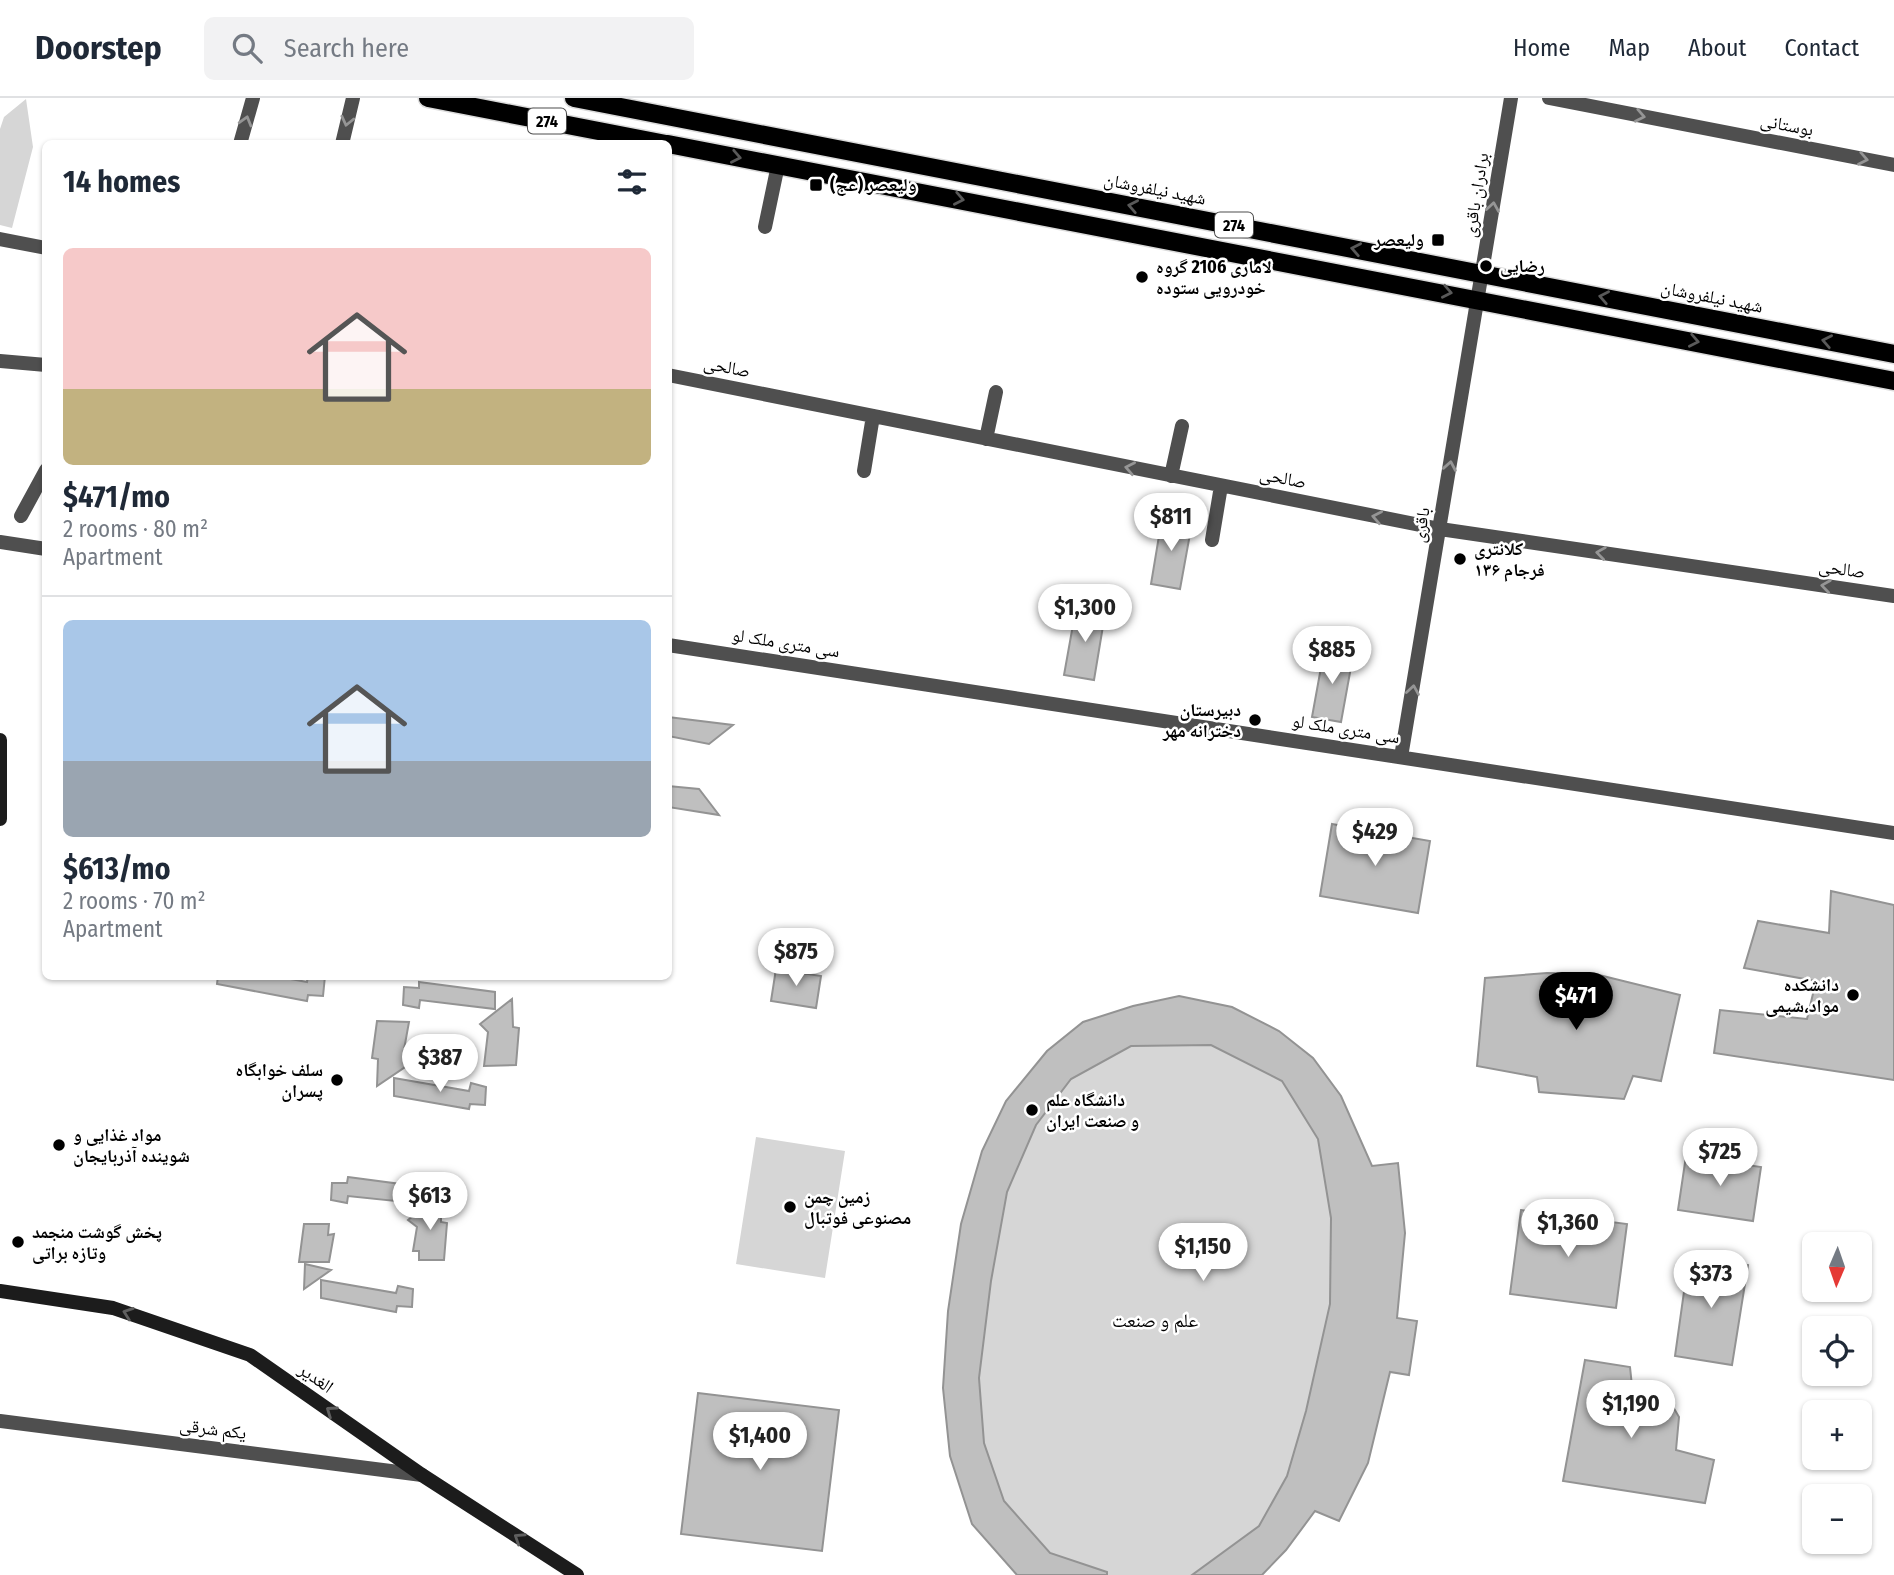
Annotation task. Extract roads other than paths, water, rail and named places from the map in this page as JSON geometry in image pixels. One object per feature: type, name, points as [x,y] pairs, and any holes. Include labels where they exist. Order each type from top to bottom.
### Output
[{"type":"main road","name":"274","points":[[428,98],[646,140]]},
{"type":"main road","name":"شهید نیلفروشان","points":[[574,98],[1894,354]]},
{"type":"main road","name":"274","points":[[672,145],[1478,298],[1894,381]]},
{"type":"main road","points":[[0,740],[0,819]]},
{"type":"main road","name":"الغدیر","points":[[0,1291],[113,1308],[250,1355],[422,1475],[577,1575]]},
{"type":"street","points":[[241,140],[253,98]]},
{"type":"street","points":[[343,140],[353,98]]},
{"type":"street","name":"برادران باقری","points":[[1478,298],[1511,98]]},
{"type":"street","name":"بوستانی","points":[[1549,98],[1894,165]]},
{"type":"street","points":[[765,227],[778,165]]},
{"type":"street","points":[[0,239],[42,247]]},
{"type":"street","name":"باقری","points":[[1401,757],[1478,298]]},
{"type":"street","points":[[0,361],[42,365]]},
{"type":"street","name":"صالحی","points":[[672,376],[1440,529],[1894,596]]},
{"type":"street","points":[[986,439],[996,392]]},
{"type":"street","points":[[864,471],[873,416]]},
{"type":"street","points":[[1171,476],[1182,426]]},
{"type":"street","points":[[21,516],[42,477]]},
{"type":"street","points":[[1212,540],[1221,486]]},
{"type":"street","points":[[0,542],[42,547]]},
{"type":"street","name":"سی متری ملک لو","points":[[672,646],[1894,833]]},
{"type":"street","name":"یکم شرقی","points":[[0,1421],[422,1475]]},
{"type":"place","name":"ولیعصر (عج)","points":[[816,185]]},
{"type":"place","name":"ولیعصر","points":[[1438,240]]},
{"type":"place","name":"رضایی","points":[[1486,266]]},
{"type":"place","name":"لاماری 2106 گروه خودرویی ستوده","points":[[1142,277]]},
{"type":"place","name":"کلانتری ۱۳۶ فرجام","points":[[1460,559]]},
{"type":"place","name":"دبیرستان دخترانه مهر","points":[[1255,720]]},
{"type":"place","name":"دانشکده مواد،شیمی","points":[[1853,995]]},
{"type":"place","name":"سلف خوابگاه پسران","points":[[337,1080]]},
{"type":"place","name":"دانشگاه علم و صنعت ایران","points":[[1032,1110]]},
{"type":"place","name":"مواد غذایی و شوینده آذربایجان","points":[[59,1145]]},
{"type":"place","name":"زمین چمن مصنوعی فوتبال","points":[[790,1207]]},
{"type":"place","name":"پخش گوشت منجمد وتازه براتی","points":[[18,1242]]},
{"type":"district","name":"علم و صنعت","points":[[1155,1320]]}]
